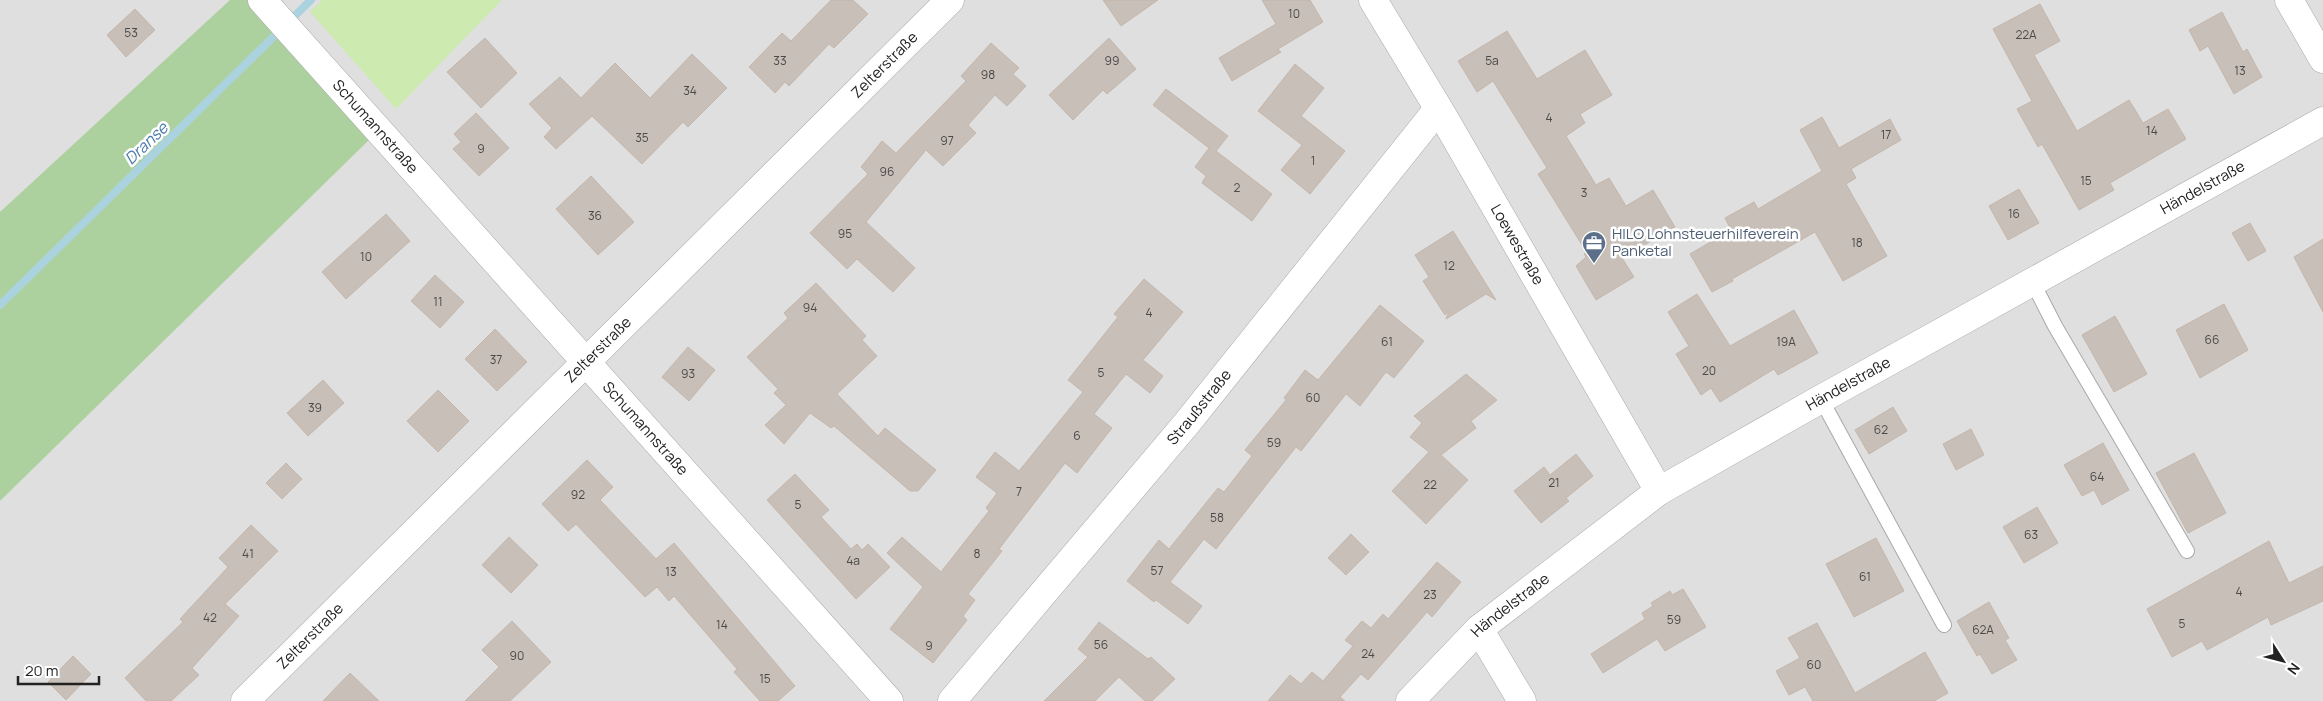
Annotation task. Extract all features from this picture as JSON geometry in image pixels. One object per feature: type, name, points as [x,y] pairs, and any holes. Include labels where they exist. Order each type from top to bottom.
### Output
[{"type":"street","name":"Zelterstraße","points":[[245,701],[950,0]]},
{"type":"street","name":"Loewestraße","points":[[1373,0],[1438,108],[1659,491]]},
{"type":"street","points":[[2289,0],[2323,59]]},
{"type":"street","name":"Schumannstraße","points":[[263,1],[889,701]]},
{"type":"street","name":"Straußstraße","points":[[952,701],[1187,423],[1438,108]]},
{"type":"street","name":"Händelstraße","points":[[1410,701],[1478,629],[1659,491],[1821,399],[2323,121]]},
{"type":"street","points":[[1478,629],[1522,701]]},
{"type":"lane","points":[[2033,283],[2055,326],[2186,551]]},
{"type":"lane","points":[[1821,399],[1944,625]]},
{"type":"shaded area","points":[[0,0],[2323,0],[2323,701],[0,701]]},
{"type":"green space","points":[[230,0],[248,0],[370,139],[0,501],[0,212]]},
{"type":"green space","points":[[322,0],[502,0],[396,109],[310,12]]},
{"type":"building","points":[[831,0],[853,0],[868,14],[834,48],[829,44],[789,86],[785,82],[775,93],[749,67],[782,33],[791,41]]},
{"type":"building","points":[[1103,0],[1158,0],[1121,26]]},
{"type":"building","points":[[1262,0],[1310,0],[1323,22],[1278,49],[1281,52],[1232,81],[1219,58],[1276,24]]},
{"type":"building","points":[[2040,4],[2060,41],[2034,55],[2077,131],[2129,100],[2143,123],[2168,109],[2186,139],[2110,183],[2114,190],[2079,210],[2042,144],[2038,147],[2017,109],[2032,101],[1993,29]]},
{"type":"building","points":[[135,9],[155,30],[126,57],[107,35]]},
{"type":"building","points":[[2222,12],[2243,52],[2247,49],[2262,77],[2234,94],[2208,46],[2200,51],[2189,30]]},
{"type":"building","points":[[1507,31],[1537,79],[1585,50],[1612,95],[1580,114],[1585,123],[1566,136],[1596,185],[1609,178],[1626,206],[1653,190],[1675,227],[1622,258],[1634,277],[1596,300],[1576,266],[1586,257],[1584,254],[1587,253],[1538,174],[1547,168],[1493,81],[1477,92],[1458,61]]},
{"type":"building","points":[[485,38],[517,73],[481,108],[447,72]]},
{"type":"building","points":[[1109,38],[1136,69],[1107,94],[1103,90],[1073,120],[1049,95]]},
{"type":"building","points":[[991,43],[1019,68],[1013,74],[1026,86],[1007,106],[995,95],[968,125],[976,133],[943,166],[926,150],[866,222],[915,268],[893,292],[857,259],[847,269],[810,233],[868,174],[861,167],[882,141],[896,153],[966,81],[961,76]]},
{"type":"building","points":[[692,54],[727,88],[688,127],[683,122],[642,164],[592,116],[556,149],[544,137],[552,128],[529,104],[560,77],[581,98],[615,63],[650,98]]},
{"type":"building","points":[[1295,64],[1324,88],[1301,116],[1345,151],[1310,194],[1281,170],[1302,145],[1258,111]]},
{"type":"building","points":[[1166,89],[1228,136],[1216,151],[1272,194],[1252,221],[1202,183],[1206,176],[1195,167],[1209,148],[1153,105]]},
{"type":"building","points":[[476,113],[509,148],[479,176],[453,149],[461,142],[454,134]]},
{"type":"building","points":[[1822,117],[1839,148],[1890,119],[1901,140],[1851,169],[1856,178],[1846,184],[1887,256],[1843,281],[1815,232],[1712,292],[1690,254],[1731,230],[1725,218],[1754,202],[1758,209],[1822,171],[1800,130]]},
{"type":"building","points":[[591,176],[634,222],[598,255],[556,209]]},
{"type":"building","points":[[2019,189],[2039,223],[2008,240],[1989,206]]},
{"type":"building","points":[[386,214],[410,241],[346,299],[322,272]]},
{"type":"building","points":[[2250,223],[2266,251],[2248,261],[2232,233]]},
{"type":"building","points":[[1453,231],[1496,300],[1486,294],[1446,319],[1449,311],[1445,315],[1423,281],[1429,277],[1415,255]]},
{"type":"building","points":[[2323,239],[2323,312],[2294,257]]},
{"type":"building","points":[[435,275],[464,302],[440,328],[411,301]]},
{"type":"building","points":[[1144,279],[1183,312],[1143,360],[1163,376],[1150,393],[1126,374],[1094,414],[1112,428],[1077,473],[1065,463],[999,549],[1002,551],[968,594],[975,600],[963,616],[967,620],[933,663],[890,629],[923,587],[887,553],[902,537],[941,572],[989,511],[986,508],[997,493],[976,477],[995,452],[1019,471],[1083,392],[1068,380],[1118,317],[1114,314]]},
{"type":"building","points":[[816,283],[866,336],[862,340],[877,356],[837,394],[878,436],[885,428],[936,470],[918,491],[910,491],[834,426],[831,428],[810,413],[784,444],[765,425],[786,405],[774,393],[778,389],[747,357],[788,318],[784,313]]},
{"type":"building","points":[[1697,294],[1730,346],[1794,310],[1818,353],[1778,375],[1774,369],[1720,402],[1711,388],[1701,395],[1676,354],[1689,346],[1668,312]]},
{"type":"building","points":[[2224,304],[2248,350],[2200,378],[2176,330]]},
{"type":"building","points":[[1380,305],[1424,341],[1394,378],[1386,372],[1360,406],[1346,394],[1301,451],[1296,447],[1216,549],[1204,539],[1170,582],[1202,606],[1188,624],[1156,600],[1154,602],[1127,581],[1159,540],[1169,549],[1218,488],[1224,492],[1252,456],[1245,450],[1286,400],[1284,398],[1305,370],[1318,380]]},
{"type":"building","points":[[2115,316],[2147,374],[2114,392],[2082,335]]},
{"type":"building","points":[[495,329],[527,362],[497,391],[465,359]]},
{"type":"building","points":[[688,347],[715,370],[689,401],[662,377]]},
{"type":"building","points":[[1466,374],[1497,400],[1471,421],[1476,428],[1441,455],[1468,480],[1426,524],[1392,491],[1429,452],[1410,437],[1422,423],[1414,416]]},
{"type":"building","points":[[323,380],[344,403],[308,436],[287,413]]},
{"type":"building","points":[[438,390],[469,421],[438,452],[407,421]]},
{"type":"building","points":[[1893,407],[1907,431],[1869,454],[1855,430]]},
{"type":"building","points":[[1971,429],[1984,455],[1956,470],[1943,444]]},
{"type":"building","points":[[2103,443],[2129,490],[2102,505],[2094,490],[2082,496],[2064,465]]},
{"type":"building","points":[[2194,453],[2226,513],[2188,533],[2156,473]]},
{"type":"building","points":[[1576,454],[1593,476],[1566,498],[1569,501],[1541,523],[1514,491],[1544,467],[1550,475]]},
{"type":"building","points":[[587,460],[613,487],[600,500],[656,559],[674,543],[795,686],[778,701],[760,701],[734,672],[737,669],[674,596],[669,601],[657,587],[645,597],[576,524],[568,531],[542,504]]},
{"type":"building","points":[[286,463],[302,479],[282,499],[266,483]]},
{"type":"building","points":[[795,474],[829,510],[821,517],[851,549],[857,544],[862,550],[868,544],[890,567],[856,599],[767,500]]},
{"type":"building","points":[[2037,507],[2058,543],[2024,563],[2003,527]]},
{"type":"building","points":[[251,525],[278,551],[225,604],[239,616],[192,668],[199,675],[171,701],[146,701],[125,678],[183,622],[180,619],[228,567],[219,558]]},
{"type":"building","points":[[1351,534],[1369,552],[1346,575],[1328,558]]},
{"type":"building","points":[[509,537],[538,565],[511,593],[482,565]]},
{"type":"building","points":[[1876,538],[1904,591],[1854,617],[1826,564]]},
{"type":"building","points":[[2269,541],[2289,583],[2323,566],[2323,601],[2271,625],[2268,617],[2207,650],[2202,641],[2172,657],[2147,609]]},
{"type":"building","points":[[1437,562],[1461,582],[1432,617],[1427,612],[1368,680],[1361,674],[1340,697],[1345,701],[1268,701],[1290,675],[1301,684],[1312,672],[1323,681],[1353,646],[1345,640],[1362,621],[1371,628],[1383,614],[1388,619]]},
{"type":"building","points":[[1683,589],[1706,627],[1665,651],[1657,639],[1603,673],[1591,654],[1645,619],[1642,613],[1653,606],[1651,603],[1670,591],[1672,595]]},
{"type":"building","points":[[1989,602],[2009,638],[2005,640],[2017,660],[1992,674],[1980,654],[1977,656],[1957,621]]},
{"type":"building","points":[[512,621],[551,662],[510,701],[465,701],[499,667],[482,650]]},
{"type":"building","points":[[1099,622],[1148,659],[1151,657],[1175,679],[1152,701],[1145,701],[1119,677],[1095,701],[1044,701],[1088,657],[1078,649]]},
{"type":"building","points":[[1817,623],[1855,693],[1925,652],[1948,693],[1934,701],[1813,701],[1805,687],[1789,695],[1776,671],[1800,658],[1788,638]]},
{"type":"building","points":[[73,656],[91,674],[66,700],[48,682]]},
{"type":"building","points":[[350,673],[379,701],[323,701]]},
{"type":"waterway","name":"Dranse","points":[[0,305],[311,0]]},
{"type":"place","name":"HILO Lohnsteuerhilfeverein Panketal","points":[[1594,264]]}]
